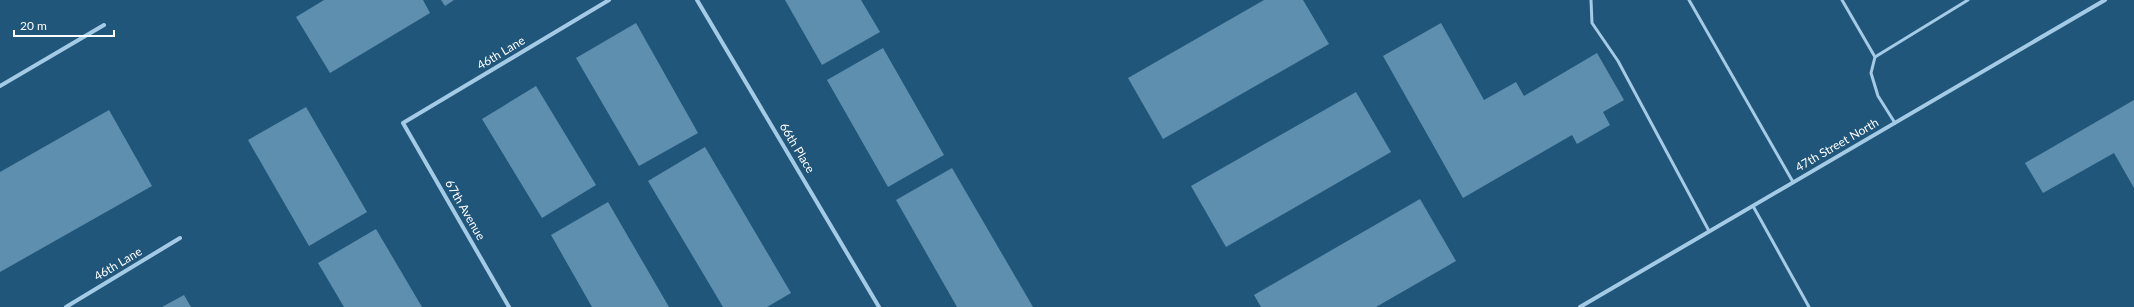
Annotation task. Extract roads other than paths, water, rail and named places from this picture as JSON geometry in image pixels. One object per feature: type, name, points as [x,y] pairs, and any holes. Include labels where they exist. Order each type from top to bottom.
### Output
[{"type":"street","name":"46th Lane","points":[[403,123],[609,0]]},
{"type":"street","name":"66th Place","points":[[697,0],[879,307]]},
{"type":"street","name":"47th Street North","points":[[1580,307],[2104,0]]},
{"type":"street","points":[[0,86],[104,25]]},
{"type":"street","name":"67th Avenue","points":[[403,123],[509,307]]},
{"type":"street","name":"46th Lane","points":[[66,307],[180,238]]},
{"type":"lane","points":[[1591,0],[1592,23],[1618,61],[1709,231]]},
{"type":"lane","points":[[1689,0],[1793,182]]},
{"type":"lane","points":[[1842,0],[1875,56],[1871,73],[1878,96],[1894,123]]},
{"type":"lane","points":[[1875,56],[1968,0]]},
{"type":"lane","points":[[1753,206],[1809,307]]}]
